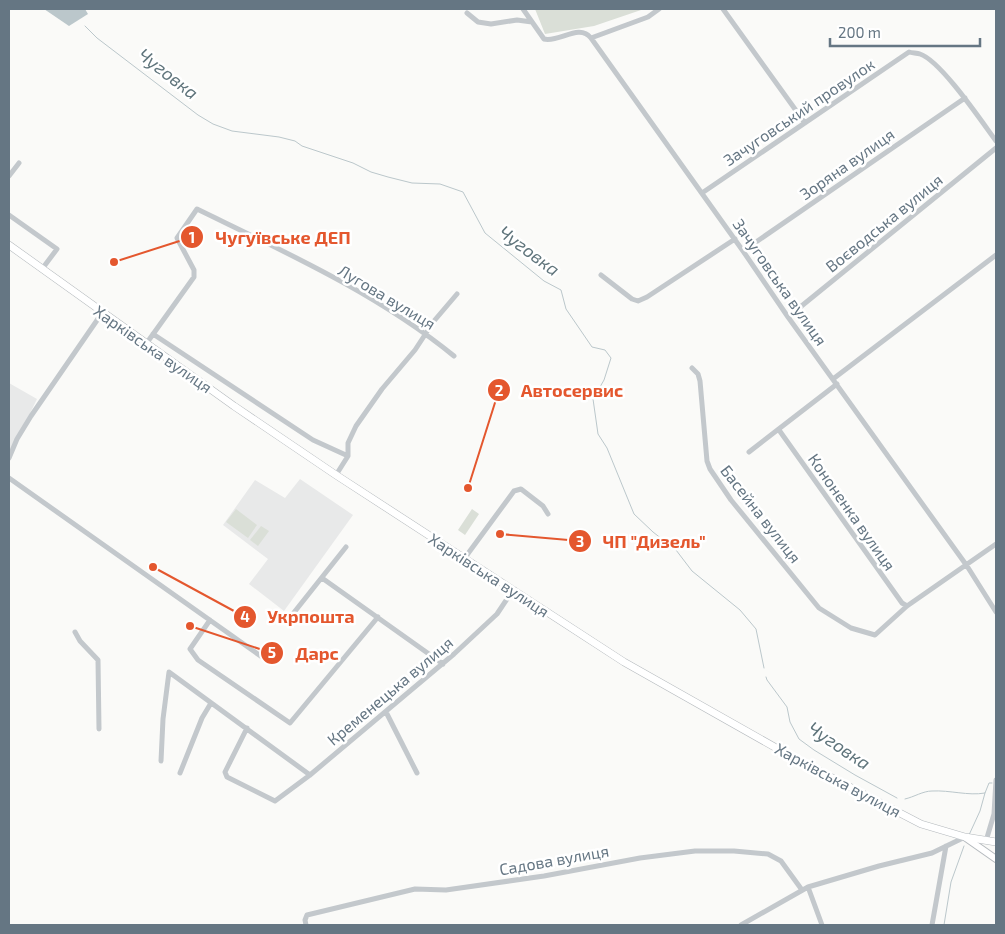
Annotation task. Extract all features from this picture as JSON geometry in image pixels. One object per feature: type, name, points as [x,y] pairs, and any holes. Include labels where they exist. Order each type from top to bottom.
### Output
[{"type":"highway","name":"Харківська вулиця","points":[[9,245],[146,344],[336,475],[624,662],[794,758],[921,824],[965,837]]},
{"type":"highway","points":[[965,837],[986,842],[996,842]]},
{"type":"main road","name":"Харківська вулиця","points":[[965,837],[996,859]]},
{"type":"street","points":[[524,9],[544,39],[554,39],[579,32],[587,33],[591,38],[648,17],[659,9]]},
{"type":"street","points":[[723,9],[805,123]]},
{"type":"street","points":[[467,13],[478,22],[491,24],[517,20],[532,22]]},
{"type":"street","name":"Зачуговська вулиця","points":[[591,38],[967,566],[996,612]]},
{"type":"street","name":"Зачуговський провулок","points":[[702,193],[909,52],[921,54],[937,65],[964,98]]},
{"type":"street","points":[[964,98],[996,141]]},
{"type":"street","name":"Зоряна вулиця","points":[[744,251],[964,98]]},
{"type":"street","name":"Воєводська вулиця","points":[[788,317],[996,148]]},
{"type":"street","points":[[9,176],[19,163]]},
{"type":"street","name":"Лугова вулиця","points":[[153,334],[194,277],[194,270],[177,238],[196,209],[272,246],[343,284],[406,320],[454,356]]},
{"type":"street","points":[[9,215],[56,249],[42,269]]},
{"type":"street","points":[[601,275],[632,300],[638,301],[735,239]]},
{"type":"street","points":[[833,378],[996,255]]},
{"type":"street","points":[[336,475],[348,456],[348,444],[354,430],[382,389],[457,294]]},
{"type":"street","points":[[9,458],[17,439],[31,416],[102,313]]},
{"type":"street","points":[[146,344],[153,334],[313,440],[348,456]]},
{"type":"street","name":"Басейна вулиця","points":[[692,368],[698,374],[700,381],[707,461],[710,469],[731,500],[819,608],[851,628],[875,635],[907,606]]},
{"type":"street","points":[[750,452],[837,384]]},
{"type":"street","name":"Кононенка вулиця","points":[[779,430],[902,604],[907,606]]},
{"type":"street","points":[[9,478],[262,657]]},
{"type":"street","points":[[464,559],[514,491],[521,489],[542,506],[548,514]]},
{"type":"street","points":[[907,606],[996,544]]},
{"type":"street","points":[[288,620],[346,547]]},
{"type":"street","points":[[322,578],[443,664]]},
{"type":"street","name":"Кременецька вулиця","points":[[247,728],[225,772],[228,777],[275,801],[310,775],[443,664],[497,614],[513,590]]},
{"type":"street","points":[[210,620],[190,649],[198,660],[290,723],[378,617]]},
{"type":"street","points":[[75,632],[80,641],[98,660],[99,729]]},
{"type":"street","points":[[161,761],[163,718],[169,672],[310,775]]},
{"type":"street","points":[[180,773],[202,718],[212,703]]},
{"type":"street","points":[[386,712],[417,773]]},
{"type":"street","points":[[986,842],[994,814],[996,780]]},
{"type":"street","points":[[741,925],[805,888],[878,866],[932,853],[965,837]]},
{"type":"street","points":[[932,925],[946,846]]},
{"type":"street","name":"Садова вулиця","points":[[306,925],[307,915],[415,889],[446,890],[694,851],[734,850],[768,854],[781,861],[805,888]]},
{"type":"street","points":[[805,888],[822,925]]},
{"type":"shaded area","points":[[44,9],[85,9],[88,14],[69,26]]},
{"type":"shaded area","points":[[535,9],[644,9],[594,26],[545,34]]},
{"type":"shaded area","points":[[9,383],[37,399],[9,456]]},
{"type":"shaded area","points":[[300,479],[353,515],[284,611],[249,584],[268,559],[223,525],[255,480],[285,498]]},
{"type":"shaded area","points":[[236,509],[257,525],[248,538],[226,522]]},
{"type":"shaded area","points":[[472,509],[479,514],[465,535],[458,530]]},
{"type":"shaded area","points":[[261,526],[269,531],[258,546],[250,540]]},
{"type":"waterway","name":"Чуговка","points":[[85,26],[97,38],[198,115],[213,124],[232,131],[295,141],[302,146],[388,177],[412,183],[440,184],[463,192],[485,233],[544,281],[561,290],[566,309],[592,347],[605,350],[611,358],[604,380],[593,399],[598,434],[607,448],[634,514],[676,550],[692,571],[740,610],[756,629],[764,668]]},
{"type":"waterway","name":"Чуговка","points":[[766,677],[787,707],[790,722],[799,739],[855,775],[897,798]]},
{"type":"waterway","name":"Чуговка","points":[[905,799],[932,791],[985,793],[989,783],[992,783]]},
{"type":"waterway","points":[[969,835],[980,811],[985,793]]},
{"type":"waterway","points":[[944,925],[951,882],[964,846]]},
{"type":"place","name":"Чугуївське ДЕП","points":[[114,262]]},
{"type":"place","name":"Автосервис","points":[[468,488]]},
{"type":"place","name":"ЧП \"Дизель\"","points":[[500,534]]},
{"type":"place","name":"Укрпошта","points":[[153,567]]},
{"type":"place","name":"Дарс","points":[[190,626]]}]
